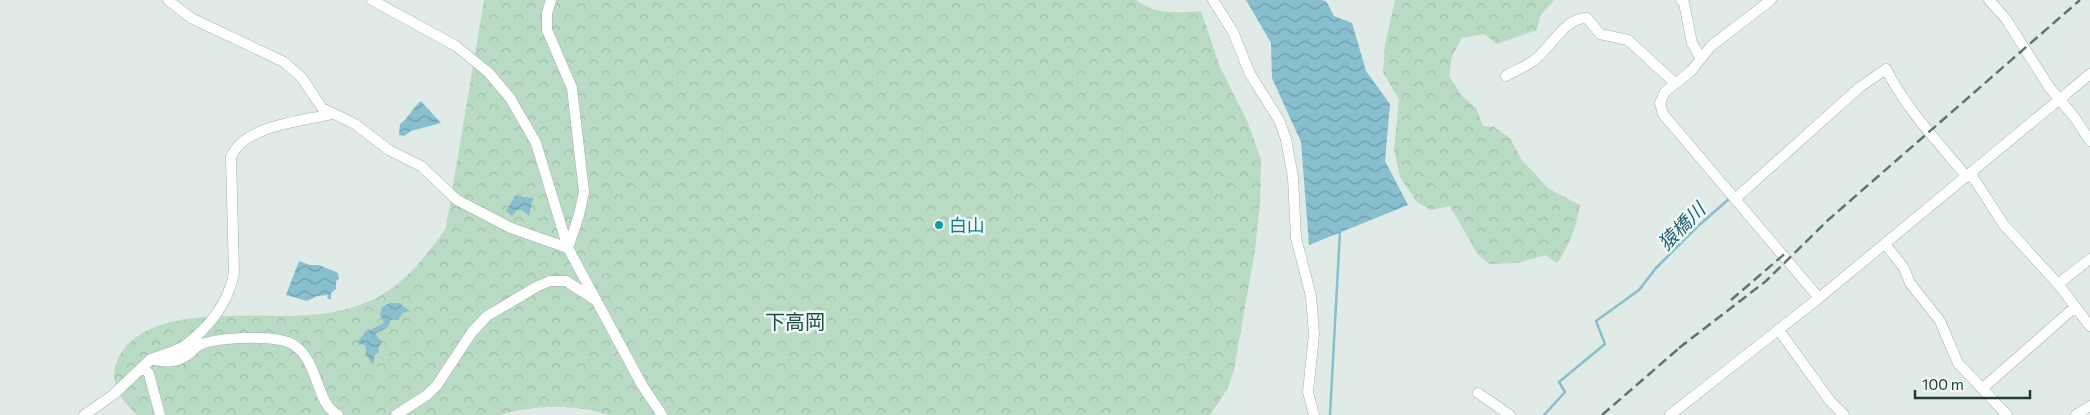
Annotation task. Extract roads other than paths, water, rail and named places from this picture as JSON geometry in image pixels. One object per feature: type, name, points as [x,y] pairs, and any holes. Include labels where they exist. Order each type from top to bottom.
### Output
[{"type":"street","points":[[168,0],[191,18],[284,62],[302,78],[322,108],[355,124],[390,150],[421,166],[457,200],[473,210],[544,241],[568,248]]},
{"type":"street","points":[[372,0],[456,46],[489,73],[510,98],[536,143],[568,248],[642,384],[662,415]]},
{"type":"street","points":[[551,0],[547,13],[548,30],[572,88],[584,192],[568,248]]},
{"type":"street","points":[[1213,0],[1233,32],[1250,74],[1279,120],[1286,139],[1293,177],[1296,238],[1311,296],[1314,334],[1308,392],[1314,415]]},
{"type":"street","points":[[1681,0],[1684,3],[1692,43],[1700,57]]},
{"type":"street","points":[[1772,0],[1711,46],[1700,57],[1691,71],[1665,92],[1660,103],[1663,114],[1819,298]]},
{"type":"street","points":[[1993,1],[2049,87],[2060,99],[2090,142]]},
{"type":"street","points":[[1506,76],[1533,61],[1568,26],[1580,18],[1587,18],[1600,34],[1628,40],[1675,83]]},
{"type":"street","points":[[1734,196],[1860,87],[1886,69],[1896,90],[1911,110],[1969,175],[2004,225],[2058,284],[2090,326]]},
{"type":"street","points":[[1670,415],[1819,298],[2090,74]]},
{"type":"street","points":[[84,415],[113,395],[150,359],[182,347],[200,333],[213,318],[231,286],[234,273],[231,156],[235,147],[245,138],[272,127],[333,114]]},
{"type":"street","points":[[1885,244],[1904,268],[1910,283],[1940,321],[1958,363],[2007,415]]},
{"type":"street","points":[[2058,284],[2090,259]]},
{"type":"street","points":[[412,415],[437,385],[472,332],[487,316],[550,281],[566,280],[597,301]]},
{"type":"street","points":[[1983,388],[2075,307]]},
{"type":"street","points":[[1778,329],[1830,401],[1844,415]]},
{"type":"street","points":[[150,359],[165,362],[183,359],[199,345],[220,341],[277,338],[294,345],[306,357],[321,386],[324,402],[331,411],[338,415]]},
{"type":"street","points":[[143,367],[149,374],[160,415]]},
{"type":"street","points":[[1478,393],[1510,415]]},
{"type":"street","points":[[396,415],[427,395]]},
{"type":"street","points":[[2076,415],[2090,406]]},
{"type":"water","points":[[1246,0],[1326,1],[1334,16],[1352,23],[1366,71],[1390,104],[1385,161],[1408,205],[1309,245],[1301,142],[1272,78],[1271,43]]},
{"type":"water","points":[[421,101],[441,123],[411,131],[404,136],[399,135],[400,124]]},
{"type":"water","points":[[515,196],[533,198],[529,216],[522,210],[517,210],[512,216],[506,211]]},
{"type":"water","points":[[299,261],[310,265],[319,265],[338,273],[339,279],[336,281],[336,289],[331,293],[331,300],[327,298],[328,295],[317,296],[307,301],[286,295]]},
{"type":"water","points":[[390,303],[399,303],[410,311],[403,313],[398,320],[391,320],[388,327],[375,334],[382,342],[378,348],[379,352],[375,355],[373,365],[366,355],[366,346],[357,342],[366,332],[384,323],[380,314],[382,307]]},
{"type":"waterway","name":"猿橋川","points":[[1544,415],[1565,392],[1559,382],[1605,344],[1596,321],[1639,290],[1656,268],[1697,227],[1730,198]]},
{"type":"waterway","points":[[1330,415],[1340,231]]},
{"type":"railway","points":[[1679,348],[1766,281],[1827,221],[2080,0]]},
{"type":"railway","points":[[1731,300],[1788,251]]},
{"type":"railway","points":[[1602,415],[1685,343]]},
{"type":"place","name":"白山","points":[[939,225]]},
{"type":"district","name":"下高岡","points":[[795,321]]}]
